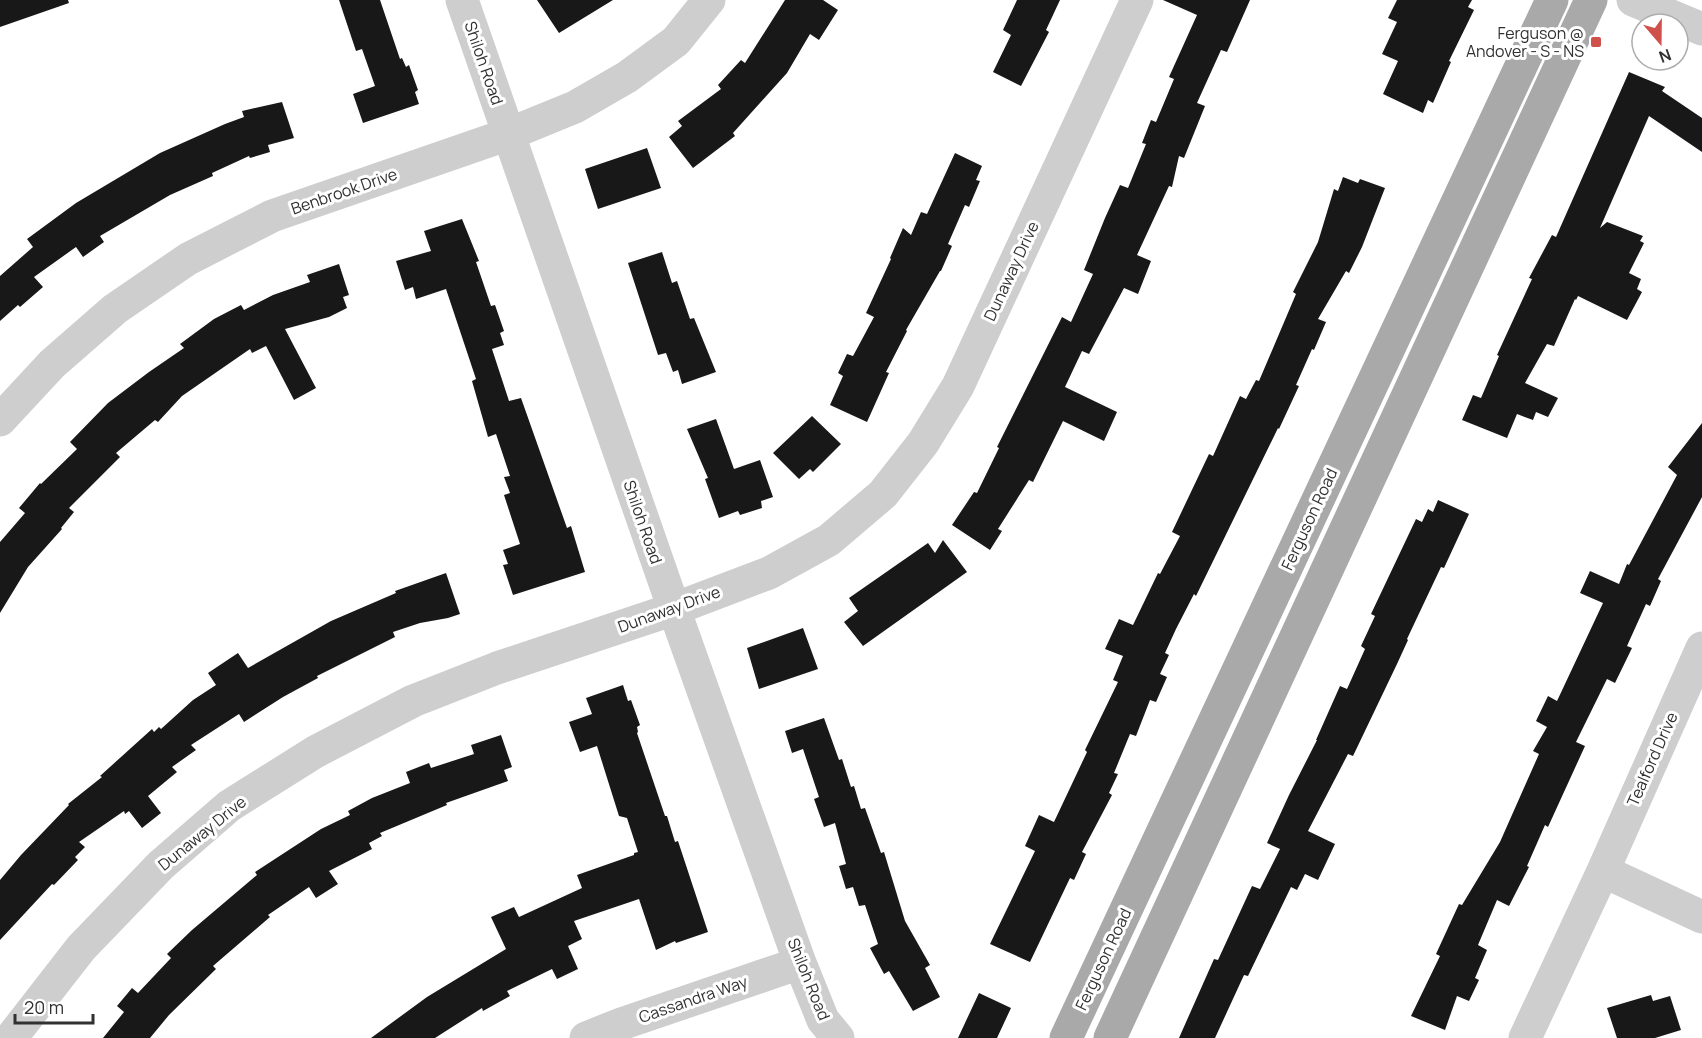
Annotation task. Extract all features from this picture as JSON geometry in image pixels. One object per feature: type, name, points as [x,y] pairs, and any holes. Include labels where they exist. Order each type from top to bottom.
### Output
[{"type":"main road","name":"Ferguson Road","points":[[1066,1038],[1552,0]]},
{"type":"main road","points":[[1110,1038],[1591,0]]},
{"type":"main road","points":[[1290,560],[1324,576]]},
{"type":"street","name":"Shiloh Road","points":[[462,0],[800,963],[823,1020],[838,1038]]},
{"type":"street","name":"Benbrook Drive","points":[[0,420],[52,364],[115,309],[188,259],[272,216],[509,135],[575,107],[627,77],[676,41],[709,0]]},
{"type":"street","name":"Dunaway Drive","points":[[11,1038],[81,948],[161,865],[229,806],[315,752],[413,701],[498,668],[674,609],[769,573],[829,540],[883,495],[923,443],[958,386],[1137,0]]},
{"type":"street","points":[[1633,0],[1702,29]]},
{"type":"street","name":"Tealford Drive","points":[[1525,1038],[1603,871],[1702,648]]},
{"type":"street","points":[[1603,871],[1702,917]]},
{"type":"street","name":"Cassandra Way","points":[[586,1038],[800,963]]},
{"type":"building","points":[[0,0],[68,0],[69,3],[0,27]]},
{"type":"building","points":[[339,0],[380,0],[400,59],[402,58],[406,67],[409,65],[418,90],[415,92],[419,104],[363,123],[353,94],[375,86],[362,49],[356,51]]},
{"type":"building","points":[[537,0],[613,0],[559,33]]},
{"type":"building","points":[[785,0],[823,0],[838,10],[819,40],[810,34],[787,73],[733,133],[735,136],[693,168],[669,137],[682,126],[678,121],[721,89],[718,85],[741,60],[745,63]]},
{"type":"building","points":[[1017,0],[1060,0],[1046,30],[1049,32],[1021,86],[993,72],[1011,35],[1003,30]]},
{"type":"building","points":[[1163,0],[1250,0],[1227,52],[1221,50],[1197,103],[1205,106],[1184,158],[1179,156],[1172,187],[1169,186],[1137,255],[1151,261],[1138,294],[1124,288],[1089,354],[1082,351],[1065,387],[1117,412],[1104,441],[1063,421],[1033,482],[1029,480],[998,529],[1002,531],[990,550],[952,525],[974,492],[977,493],[999,448],[997,447],[1062,317],[1071,322],[1093,274],[1084,270],[1105,218],[1120,185],[1128,188],[1146,144],[1142,143],[1151,120],[1156,122],[1174,79],[1169,77],[1197,15]]},
{"type":"building","points":[[1397,0],[1472,0],[1468,7],[1474,10],[1449,61],[1451,62],[1433,103],[1428,100],[1423,113],[1383,94],[1398,61],[1382,54],[1397,22],[1388,18]]},
{"type":"building","points":[[1629,72],[1665,87],[1662,91],[1702,118],[1702,152],[1649,116],[1600,228],[1607,222],[1643,236],[1640,241],[1644,243],[1629,273],[1641,279],[1637,289],[1642,292],[1627,320],[1578,296],[1575,299],[1554,346],[1547,344],[1525,383],[1558,398],[1548,417],[1536,412],[1533,420],[1517,414],[1507,438],[1462,420],[1473,395],[1481,398],[1499,356],[1497,355],[1532,279],[1529,278],[1552,235],[1556,237]]},
{"type":"building","points":[[282,102],[294,138],[268,145],[270,152],[250,158],[249,156],[212,173],[213,176],[170,195],[100,236],[104,242],[83,257],[76,247],[34,277],[43,287],[0,321],[0,276],[33,247],[27,239],[76,203],[160,153],[244,117],[242,111]]},
{"type":"building","points":[[647,148],[661,188],[598,209],[585,169]]},
{"type":"building","points":[[955,153],[982,166],[976,180],[980,181],[969,207],[965,205],[948,244],[952,246],[941,271],[906,330],[886,372],[889,373],[867,422],[830,405],[843,376],[838,373],[847,354],[853,356],[874,317],[866,313],[903,228],[911,235],[921,212],[927,214]]},
{"type":"building","points":[[1343,177],[1358,183],[1360,179],[1385,188],[1362,247],[1349,273],[1346,271],[1318,319],[1326,322],[1296,385],[1299,386],[1196,596],[1194,594],[1176,629],[1165,653],[1169,655],[1160,674],[1167,677],[1156,702],[1150,700],[1136,736],[1130,734],[1114,773],[1118,774],[1109,793],[1112,795],[1082,852],[1086,854],[1074,880],[1070,878],[1030,962],[990,944],[1035,851],[1025,846],[1039,815],[1054,822],[1118,682],[1113,680],[1123,656],[1105,649],[1119,619],[1133,625],[1158,573],[1160,574],[1180,536],[1172,532],[1209,454],[1213,456],[1240,396],[1246,399],[1256,380],[1259,381],[1296,294],[1293,292],[1318,242],[1334,189],[1338,191]]},
{"type":"building","points":[[462,219],[479,261],[476,262],[491,306],[495,305],[504,331],[500,333],[504,345],[492,349],[509,401],[521,398],[567,528],[571,526],[585,572],[513,595],[503,565],[508,564],[503,550],[520,544],[504,495],[510,493],[504,477],[510,476],[496,434],[488,437],[472,381],[476,379],[446,289],[416,299],[413,287],[405,290],[396,261],[431,251],[424,231]]},
{"type":"building","points":[[662,252],[672,283],[677,281],[690,319],[694,318],[716,372],[682,384],[678,370],[673,372],[666,353],[658,355],[628,263]]},
{"type":"building","points":[[339,264],[349,295],[343,297],[347,308],[329,317],[285,329],[316,388],[294,400],[266,346],[252,353],[250,349],[182,396],[158,422],[155,420],[116,453],[120,457],[69,508],[74,512],[28,567],[0,613],[0,542],[25,513],[19,508],[40,483],[77,449],[70,442],[108,403],[184,348],[180,344],[214,319],[241,305],[244,310],[273,295],[310,282],[307,275]]},
{"type":"building","points":[[812,416],[841,444],[813,472],[810,469],[799,479],[773,453]]},
{"type":"building","points":[[716,419],[734,469],[760,460],[773,497],[761,501],[762,508],[740,515],[738,511],[719,518],[705,479],[708,478],[687,429]]},
{"type":"building","points":[[1702,423],[1702,497],[1658,579],[1661,581],[1650,606],[1646,604],[1627,646],[1632,648],[1615,683],[1607,679],[1576,742],[1585,746],[1548,827],[1545,825],[1527,866],[1529,867],[1509,906],[1497,900],[1478,945],[1487,950],[1475,978],[1479,980],[1469,1001],[1457,996],[1445,1030],[1411,1016],[1440,956],[1436,954],[1459,904],[1462,905],[1500,842],[1539,754],[1533,751],[1547,727],[1536,721],[1548,696],[1557,701],[1603,603],[1580,593],[1590,571],[1619,584],[1627,564],[1629,565],[1677,475],[1668,467]]},
{"type":"building","points":[[1438,500],[1469,514],[1444,568],[1441,567],[1353,756],[1348,754],[1308,831],[1335,844],[1318,880],[1305,874],[1297,890],[1291,887],[1248,976],[1244,975],[1215,1038],[1179,1038],[1214,959],[1218,960],[1252,886],[1260,889],[1280,849],[1267,843],[1317,740],[1340,686],[1347,689],[1365,649],[1361,646],[1375,616],[1371,614],[1416,519],[1422,522],[1428,509],[1433,512]]},
{"type":"building","points":[[943,540],[967,572],[863,646],[844,622],[858,611],[849,598],[928,543],[935,553]]},
{"type":"building","points":[[446,573],[460,614],[393,632],[395,637],[317,676],[318,678],[244,722],[239,714],[191,745],[196,750],[172,767],[177,772],[148,796],[161,813],[142,828],[129,811],[125,814],[124,811],[79,842],[85,847],[75,857],[78,860],[54,885],[52,884],[0,940],[0,880],[68,804],[102,777],[100,776],[152,729],[154,732],[159,727],[161,729],[193,700],[216,685],[208,673],[238,653],[248,668],[331,621],[396,593],[395,591]]},
{"type":"building","points":[[803,628],[818,669],[759,689],[747,648]]},
{"type":"building","points":[[623,685],[640,725],[637,727],[637,733],[665,816],[667,816],[675,842],[678,841],[708,932],[676,943],[675,941],[656,950],[639,899],[574,921],[582,939],[568,946],[578,969],[557,979],[552,969],[507,991],[510,996],[483,1011],[482,1008],[435,1038],[371,1038],[427,997],[506,949],[491,917],[514,907],[519,917],[582,888],[577,875],[638,852],[627,818],[619,816],[597,746],[580,752],[569,722],[592,714],[586,698]]},
{"type":"building","points":[[824,718],[839,760],[842,759],[851,787],[854,786],[861,809],[865,808],[881,853],[884,852],[905,921],[930,965],[925,968],[940,997],[913,1011],[889,971],[884,974],[870,948],[878,944],[865,905],[859,906],[853,887],[846,889],[839,866],[846,864],[835,823],[824,827],[814,799],[819,797],[803,749],[792,753],[785,731]]},
{"type":"building","points":[[501,735],[512,767],[504,770],[508,781],[446,803],[447,805],[380,833],[382,836],[369,843],[372,849],[329,871],[338,884],[316,898],[309,887],[268,915],[270,917],[213,966],[216,969],[169,1015],[150,1038],[103,1038],[124,1012],[117,1006],[132,988],[138,993],[171,958],[167,954],[257,875],[255,872],[321,829],[350,815],[348,811],[372,798],[410,783],[406,772],[429,763],[431,768],[474,754],[471,745]]},
{"type":"building","points":[[979,993],[1011,1008],[997,1038],[958,1038]]},
{"type":"building","points":[[1651,995],[1653,1001],[1670,996],[1681,1030],[1655,1038],[1617,1038],[1607,1008]]},
{"type":"place","name":"Ferguson @ Andover - S - NS","points":[[1596,42]]}]
